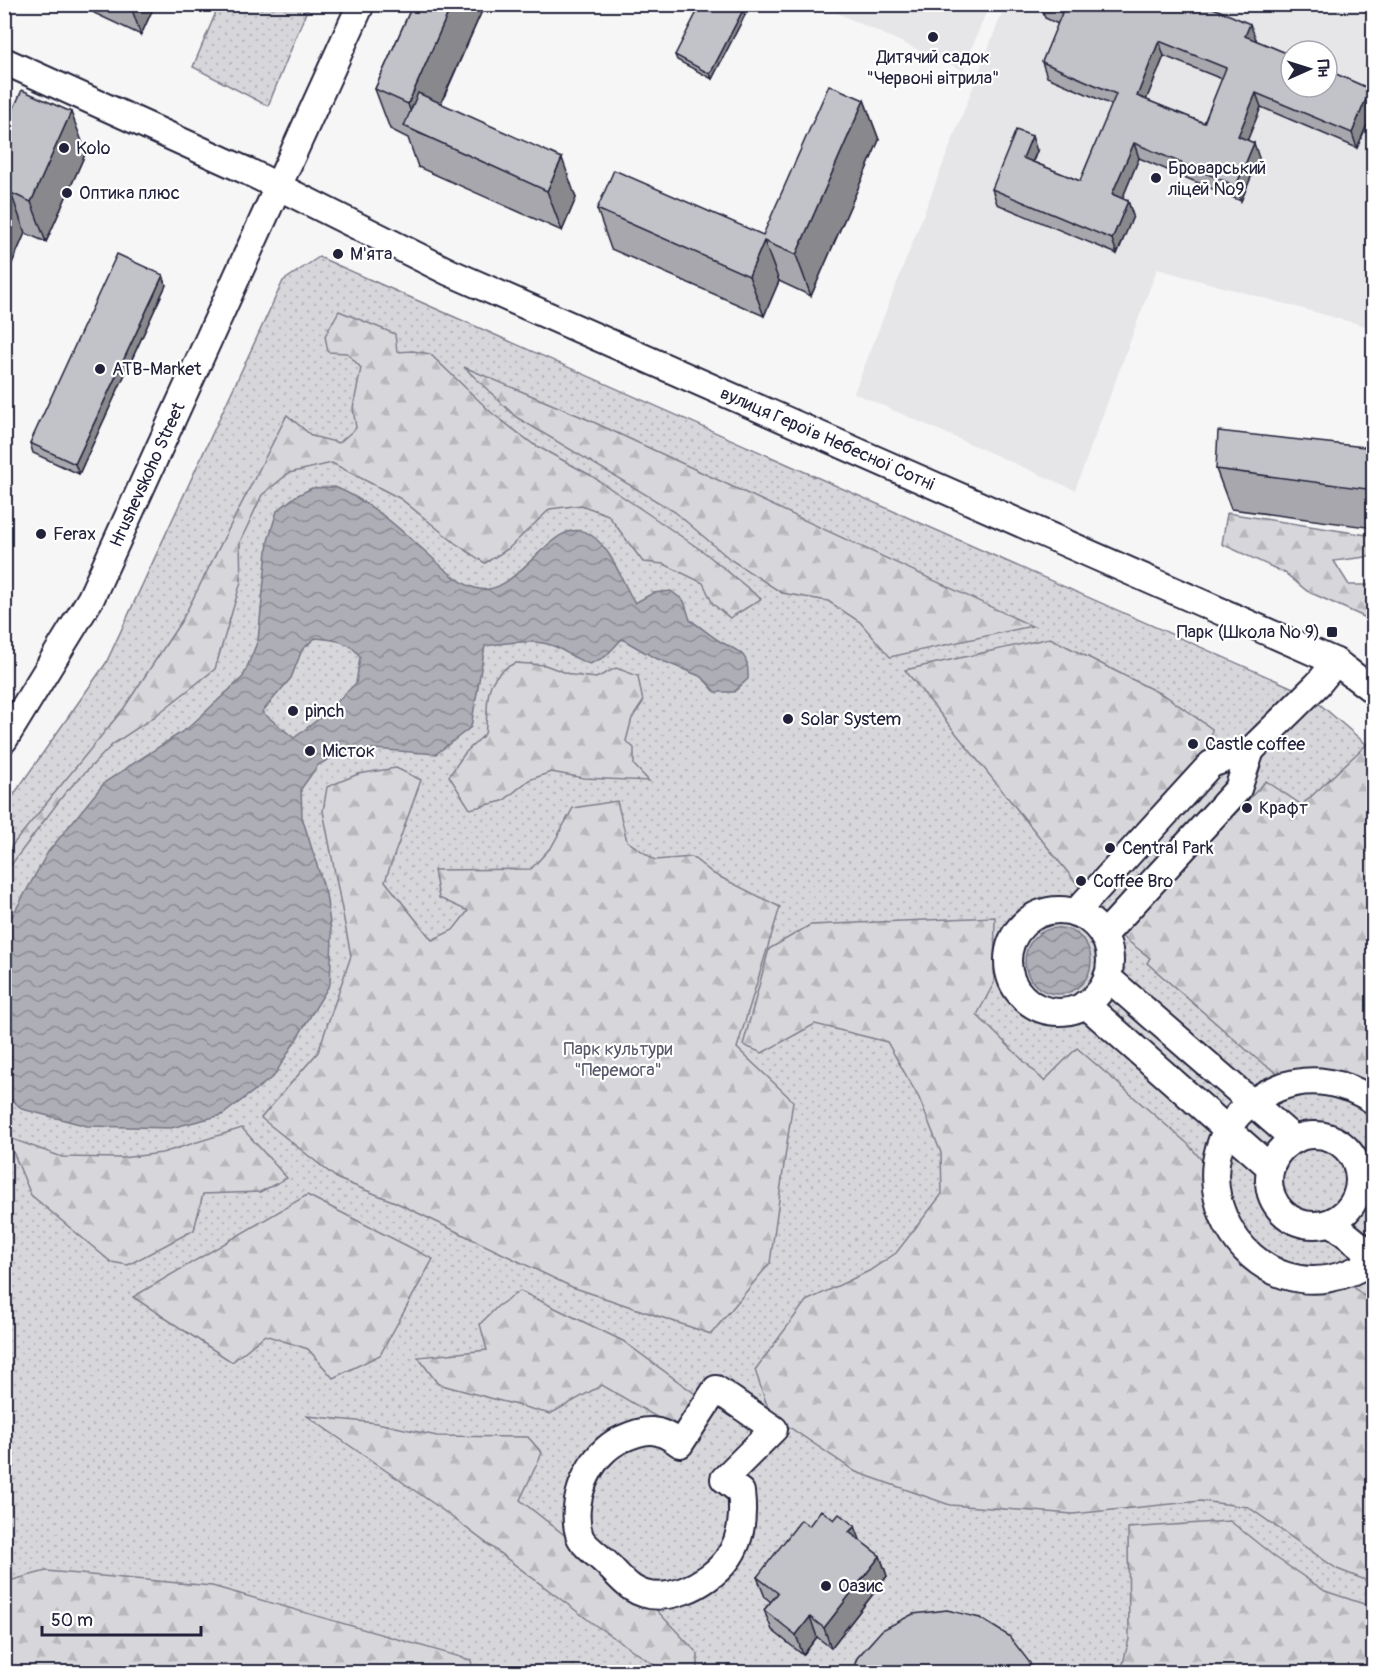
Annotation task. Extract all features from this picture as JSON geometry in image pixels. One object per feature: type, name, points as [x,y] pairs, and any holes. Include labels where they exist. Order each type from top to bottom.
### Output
[{"type":"street","name":"Hrushevskoho Street","points":[[4,740],[91,598],[362,4]]},
{"type":"street","name":"вулиця Героїв Небесної Сотні","points":[[4,61],[280,187],[449,272],[1336,662],[1374,691]]},
{"type":"street","points":[[1075,913],[1211,764],[1251,750],[1318,684],[1336,662]]},
{"type":"street","points":[[1103,936],[1238,789],[1251,750]]},
{"type":"street","points":[[1062,910],[1075,913],[1092,922],[1103,936],[1110,958],[1107,977],[1101,990],[1085,1005],[1065,1011],[1040,1008],[1020,993],[1009,970],[1011,944],[1024,924],[1046,912],[1062,910]]},
{"type":"street","points":[[1107,977],[1252,1104],[1264,1110],[1295,1140]]},
{"type":"street","points":[[1085,1005],[1271,1168]]},
{"type":"street","points":[[1331,1222],[1374,1259],[1344,1276],[1310,1280],[1276,1273],[1247,1254],[1226,1227],[1216,1194],[1217,1159],[1228,1131],[1252,1104],[1285,1086],[1317,1082],[1349,1088],[1374,1101]]},
{"type":"street","points":[[1310,1136],[1326,1137],[1346,1148],[1358,1169],[1365,1201],[1331,1222],[1312,1225],[1287,1215],[1277,1205],[1272,1193],[1271,1168],[1282,1149],[1295,1140],[1310,1136]]},
{"type":"street","points":[[716,1389],[774,1429],[724,1479],[741,1492],[742,1527],[733,1552],[716,1574],[693,1588],[655,1596],[633,1589],[580,1538],[578,1513],[582,1485],[595,1461],[604,1452],[615,1442],[640,1431],[665,1432],[680,1444],[716,1389]]},
{"type":"shaded area","name":"Дитячий садок \"Червоні вітрила\"","points":[[819,5],[989,5],[963,70]]},
{"type":"shaded area","name":"Броварський ліцей №9","points":[[1005,5],[1373,5],[1373,328],[1157,269],[1075,490],[854,393]]},
{"type":"green space","points":[[219,5],[309,5],[268,106],[193,67]]},
{"type":"green space","name":"Парк культури \"Перемога\"","points":[[319,257],[1309,695],[1373,750],[1373,1672],[5,1672],[5,807],[106,663],[283,281]]},
{"type":"green space","points":[[339,311],[395,334],[397,352],[413,351],[430,354],[493,414],[533,444],[590,475],[644,511],[704,552],[761,599],[730,618],[713,604],[703,583],[664,564],[643,562],[608,515],[581,505],[550,509],[508,549],[485,563],[455,543],[401,499],[332,463],[289,473],[262,495],[240,542],[241,582],[215,669],[154,717],[113,744],[65,793],[5,873],[5,854],[124,708],[182,620],[287,415],[312,436],[339,443],[356,428],[353,408],[361,368],[347,353],[328,352],[325,336]]},
{"type":"green space","points":[[464,367],[589,420],[1032,626],[890,657],[860,622],[828,601],[782,593],[731,560],[675,512],[516,417]]},
{"type":"green space","points":[[1227,513],[1373,536],[1373,556],[1334,561],[1349,585],[1373,585],[1373,621],[1307,591],[1285,573],[1222,544]]},
{"type":"green space","points":[[1050,638],[1167,697],[1212,729],[1211,754],[1082,890],[905,670]]},
{"type":"green space","points":[[515,663],[545,665],[572,675],[596,678],[616,668],[638,676],[643,702],[632,718],[626,741],[634,748],[634,765],[649,781],[584,778],[551,772],[529,780],[503,801],[470,809],[449,776],[465,753],[485,734],[487,701],[491,684],[504,669]]},
{"type":"green space","points":[[1367,744],[1373,750],[1373,1101],[1294,1084],[1258,1060],[1147,963],[1150,958],[1120,935],[1266,781],[1302,805]]},
{"type":"green space","points":[[396,768],[421,780],[385,881],[432,940],[453,930],[468,911],[439,898],[434,870],[531,869],[552,846],[573,808],[617,801],[627,841],[655,860],[692,857],[714,874],[780,907],[737,1048],[793,1101],[770,1263],[711,1334],[572,1287],[395,1202],[338,1179],[261,1118],[318,1052],[351,956],[323,811],[327,787],[358,774]]},
{"type":"green space","points":[[995,917],[994,983],[977,1015],[1044,1081],[1077,1048],[1188,1144],[1215,1176],[1247,1254],[1341,1276],[1373,1304],[1373,1583],[1337,1569],[1248,1507],[1201,1501],[1073,1514],[950,1505],[856,1472],[770,1414],[755,1370],[806,1301],[869,1271],[896,1253],[942,1194],[941,1153],[919,1098],[887,1042],[815,1024],[762,1053],[743,1045],[769,949],[810,925]]},
{"type":"green space","points":[[242,1128],[287,1178],[260,1192],[203,1194],[194,1230],[128,1265],[111,1262],[31,1195],[7,1137],[62,1157],[122,1158],[162,1153]]},
{"type":"green space","points":[[307,1195],[433,1259],[380,1355],[333,1378],[308,1349],[265,1335],[232,1362],[133,1297]]},
{"type":"green space","points":[[520,1291],[623,1341],[702,1399],[677,1429],[602,1385],[550,1414],[438,1384],[418,1357],[487,1350],[480,1324],[498,1306]]},
{"type":"green space","points":[[307,1416],[377,1423],[437,1436],[528,1437],[542,1453],[520,1500],[648,1601],[698,1654],[698,1672],[665,1672],[595,1625],[437,1506]]},
{"type":"green space","points":[[1230,1521],[1275,1557],[1325,1591],[1373,1607],[1373,1660],[1353,1672],[1121,1672],[1129,1639],[1128,1528]]},
{"type":"green space","points":[[46,1571],[212,1586],[471,1660],[473,1672],[5,1672],[5,1582]]},
{"type":"water","points":[[335,487],[361,500],[395,525],[450,573],[475,588],[491,589],[506,582],[562,534],[577,530],[591,535],[599,541],[611,557],[635,603],[653,593],[671,591],[684,601],[690,620],[717,640],[743,655],[747,664],[748,679],[734,692],[715,692],[702,677],[653,657],[622,639],[605,657],[590,664],[549,644],[522,642],[485,646],[471,727],[436,754],[374,749],[337,755],[318,765],[301,789],[302,817],[326,894],[332,938],[330,984],[274,1076],[222,1115],[171,1128],[87,1126],[22,1109],[5,1093],[5,929],[48,852],[105,782],[188,728],[243,677],[258,640],[268,541],[277,511],[296,496],[312,488]],"holes":[[[315,638],[340,642],[356,651],[360,657],[356,683],[326,713],[294,738],[262,712],[291,678],[302,650]]]},
{"type":"water","points":[[1058,928],[1071,931],[1081,938],[1088,948],[1091,961],[1088,974],[1081,984],[1071,991],[1058,994],[1045,991],[1035,984],[1028,974],[1025,961],[1028,948],[1035,938],[1045,931]]},
{"type":"building","points":[[413,4],[452,4],[408,104],[375,89]]},
{"type":"building","points":[[701,4],[734,4],[743,10],[710,74],[675,55]]},
{"type":"building","points":[[1042,4],[1162,4],[1171,8],[1172,4],[1204,4],[1250,24],[1245,36],[1279,50],[1279,99],[1339,99],[1339,75],[1370,89],[1352,133],[1256,93],[1238,136],[1254,143],[1236,186],[1134,143],[1112,194],[1128,201],[1112,239],[992,189],[1016,130],[1032,136],[1023,158],[1080,181],[1116,94],[1042,62],[1062,13]],"holes":[[[1159,41],[1226,68],[1204,123],[1137,96]]]},
{"type":"building","points":[[829,85],[864,100],[796,255],[764,241],[749,276],[597,209],[614,170],[763,235]]},
{"type":"building","points":[[22,90],[71,112],[31,202],[11,193],[4,207],[4,130]]},
{"type":"building","points":[[418,93],[562,158],[547,191],[404,126]]},
{"type":"building","name":"ATB-Market","points":[[117,254],[163,275],[75,464],[30,443]]},
{"type":"building","points":[[1218,431],[1374,448],[1374,490],[1216,469]]},
{"type":"building","name":"Оазис","points":[[821,1510],[834,1520],[839,1514],[855,1526],[849,1532],[880,1556],[824,1628],[810,1617],[796,1635],[764,1610],[778,1593],[757,1577],[801,1520],[809,1526]]},
{"type":"building","points":[[947,1610],[980,1618],[1009,1636],[1030,1663],[1033,1672],[852,1672],[857,1658],[882,1630],[913,1614]]},
{"type":"place","name":"Дитячий садок \"Червоні вітрила\"","points":[[933,37]]},
{"type":"place","name":"Kolo","points":[[64,148]]},
{"type":"place","name":"Броварський ліцей №9","points":[[1156,178]]},
{"type":"place","name":"Оптика плюс","points":[[67,193]]},
{"type":"place","name":"М'ята","points":[[338,254]]},
{"type":"place","name":"ATB-Market","points":[[100,369]]},
{"type":"place","name":"Ferax","points":[[41,534]]},
{"type":"place","name":"Парк (Школа № 9)","points":[[1332,632]]},
{"type":"place","name":"pinch","points":[[293,711]]},
{"type":"place","name":"Solar System","points":[[788,719]]},
{"type":"place","name":"Castle coffee","points":[[1193,744]]},
{"type":"place","name":"Місток","points":[[310,751]]},
{"type":"place","name":"Крафт","points":[[1247,808]]},
{"type":"place","name":"Central Park","points":[[1110,848]]},
{"type":"place","name":"Coffee Bro","points":[[1081,881]]},
{"type":"place","name":"Оазис","points":[[826,1586]]}]
